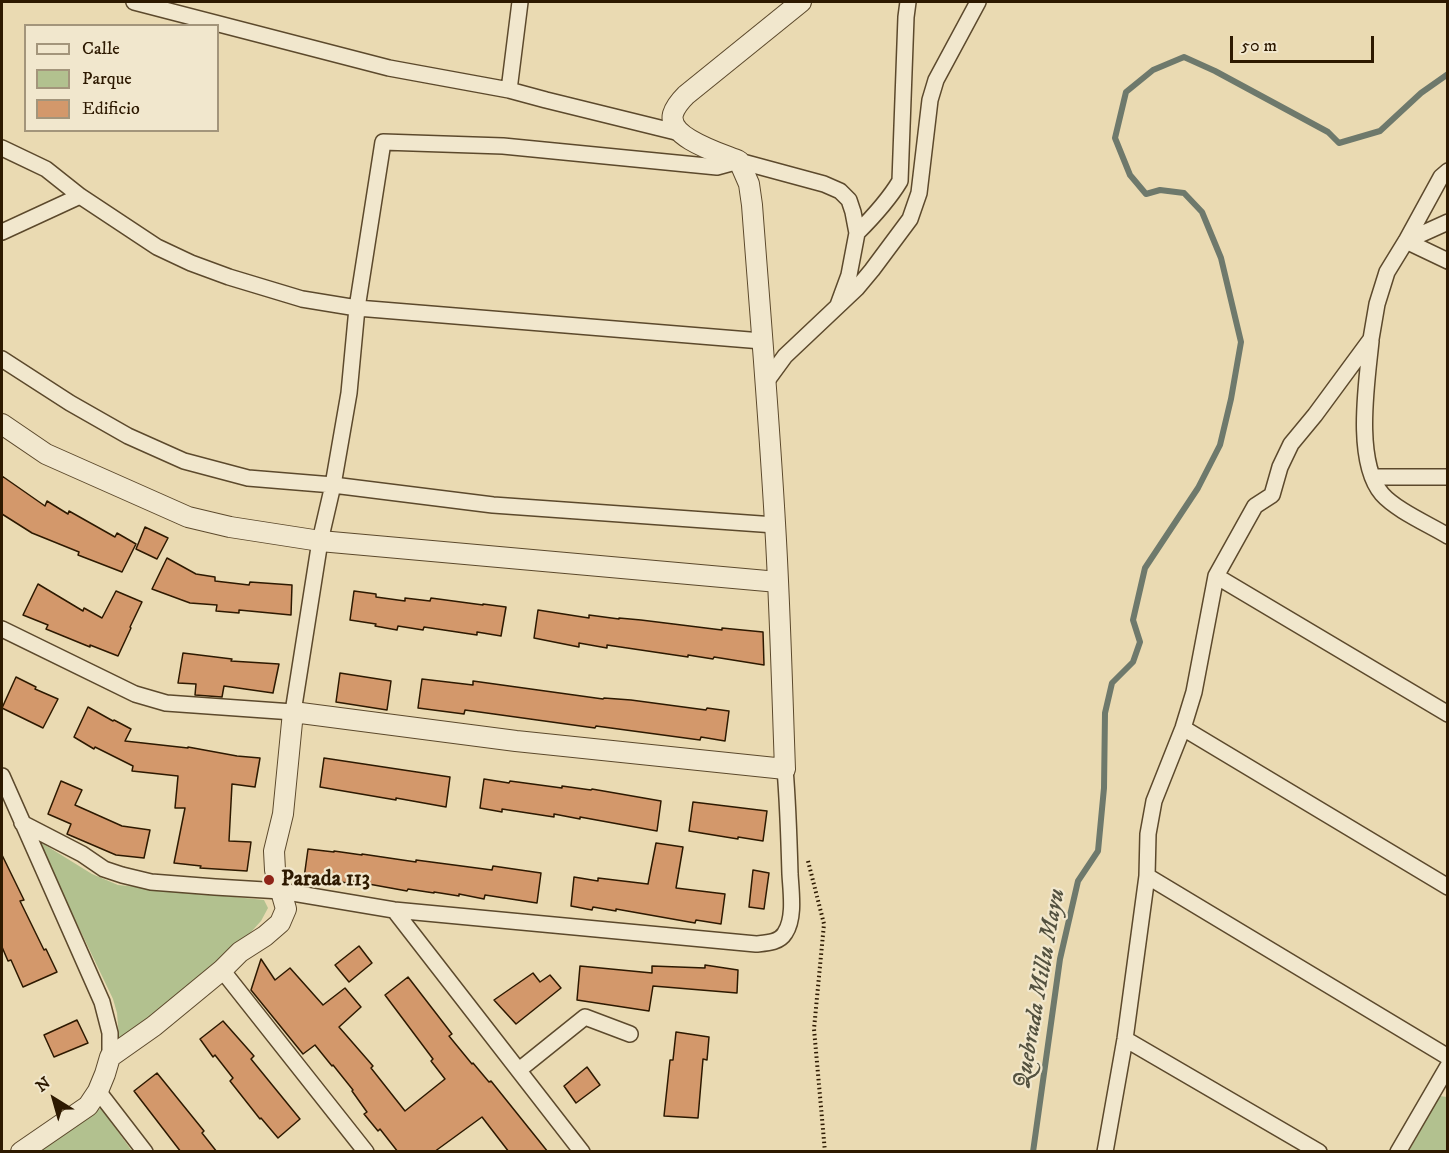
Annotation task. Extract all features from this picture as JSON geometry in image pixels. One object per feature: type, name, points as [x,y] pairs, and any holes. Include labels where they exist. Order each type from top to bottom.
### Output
[{"type":"street","points":[[134,2],[389,68],[509,90],[680,133],[695,143],[739,160],[824,184],[840,191],[849,200],[857,233],[849,275],[838,305]]},
{"type":"street","points":[[509,90],[520,2]]},
{"type":"street","points":[[680,133],[673,122],[672,115],[686,95],[801,2]]},
{"type":"street","points":[[857,233],[883,206],[900,182],[908,2]]},
{"type":"street","points":[[766,382],[785,356],[873,270],[910,219],[919,193],[930,100],[936,80],[978,2]]},
{"type":"street","points":[[110,1057],[154,1026],[222,970],[240,952],[265,936],[280,923],[286,909],[275,870],[274,851],[283,814],[294,711],[320,541],[333,485],[349,393],[357,308],[383,142],[503,146],[717,167],[739,160]]},
{"type":"street","points":[[2,148],[46,170],[80,196],[157,247],[229,278],[302,299],[357,308],[762,341]]},
{"type":"street","points":[[22,824],[82,854],[104,869],[152,882],[280,891],[394,910],[756,944],[771,943],[784,935],[789,923],[791,906],[775,525],[751,194],[739,160]]},
{"type":"street","points":[[1448,171],[1441,177],[1387,272],[1377,304],[1366,390],[1365,440],[1372,477],[1382,493],[1396,506],[1448,536]]},
{"type":"street","points":[[2,232],[80,196]]},
{"type":"street","points":[[1406,241],[1448,222]]},
{"type":"street","points":[[1406,241],[1448,261]]},
{"type":"street","points":[[1105,1152],[1125,1039],[1148,876],[1148,834],[1154,801],[1183,728],[1194,692],[1216,576],[1256,506],[1272,495],[1280,467],[1291,444],[1371,339]]},
{"type":"street","points":[[2,359],[70,404],[128,436],[184,461],[248,478],[333,485],[493,505],[775,525]]},
{"type":"street","points":[[2,424],[46,454],[188,516],[230,527],[320,541],[778,582]]},
{"type":"street","points":[[1372,477],[1448,477]]},
{"type":"street","points":[[1216,576],[1448,714]]},
{"type":"street","points":[[2,629],[135,694],[166,704],[294,711],[516,741],[785,769]]},
{"type":"street","points":[[1183,728],[1448,887]]},
{"type":"street","points":[[2,776],[102,1002],[110,1033],[110,1057],[105,1074],[88,1106],[21,1152]]},
{"type":"street","points":[[1148,876],[1448,1057]]},
{"type":"street","points":[[394,910],[582,1152]]},
{"type":"street","points":[[222,970],[366,1152]]},
{"type":"street","points":[[519,1070],[585,1017],[630,1034]]},
{"type":"street","points":[[1125,1039],[1319,1152]]},
{"type":"street","points":[[1398,1152],[1442,1087],[1448,1066]]},
{"type":"street","points":[[98,1091],[145,1152]]},
{"type":"path","points":[[806,854],[824,924],[814,1029],[825,1152]]},
{"type":"green space","points":[[37,840],[92,874],[118,885],[264,900],[268,908],[261,921],[251,932],[163,1008],[119,1038],[117,1013],[113,999]]},
{"type":"green space","points":[[1440,1096],[1447,1097],[1447,1151],[1409,1151]]},
{"type":"green space","points":[[101,1108],[132,1151],[36,1152]]},
{"type":"building","points":[[2,476],[45,506],[47,501],[115,537],[117,533],[136,544],[122,572],[78,555],[79,552],[32,533],[2,514]]},
{"type":"building","points":[[145,527],[168,538],[157,559],[136,549]]},
{"type":"building","points":[[167,558],[196,574],[215,577],[215,581],[249,585],[250,582],[292,585],[291,615],[239,610],[239,613],[216,611],[217,605],[190,603],[152,589]]},
{"type":"building","points":[[38,584],[83,611],[84,608],[102,618],[116,591],[142,602],[118,656],[46,629],[48,625],[23,615]]},
{"type":"building","points":[[354,591],[405,601],[405,598],[430,601],[431,598],[506,607],[501,636],[424,627],[423,630],[398,626],[397,630],[350,620]]},
{"type":"building","points":[[538,610],[589,618],[589,615],[722,630],[722,628],[763,632],[764,665],[607,645],[607,648],[579,643],[579,647],[534,638]]},
{"type":"building","points":[[183,653],[232,659],[231,661],[279,664],[273,693],[224,686],[222,697],[195,695],[196,684],[178,683]]},
{"type":"building","points":[[340,673],[391,681],[387,710],[336,702]]},
{"type":"building","points":[[16,677],[36,687],[35,689],[58,699],[43,728],[2,708]]},
{"type":"building","points":[[422,679],[473,685],[473,681],[603,699],[729,711],[725,741],[701,737],[700,740],[596,726],[595,728],[465,710],[464,714],[418,708]]},
{"type":"building","points":[[88,707],[131,729],[125,741],[188,747],[260,758],[255,787],[232,784],[229,841],[251,842],[247,871],[200,868],[201,866],[174,863],[185,808],[175,808],[178,776],[132,771],[133,766],[95,747],[94,749],[74,737]]},
{"type":"building","points":[[324,758],[450,777],[446,807],[320,787]]},
{"type":"building","points":[[484,779],[592,789],[661,801],[657,831],[580,817],[580,819],[554,814],[554,817],[480,808]]},
{"type":"building","points":[[61,781],[82,790],[75,805],[122,826],[150,830],[144,858],[116,855],[67,834],[71,824],[48,814]]},
{"type":"building","points":[[693,802],[767,811],[763,841],[689,831]]},
{"type":"building","points":[[656,843],[683,847],[676,888],[725,894],[721,924],[696,920],[695,923],[616,909],[616,911],[593,907],[592,910],[571,906],[574,877],[648,884]]},
{"type":"building","points":[[308,849],[492,870],[493,866],[541,873],[537,903],[485,895],[484,899],[459,894],[459,896],[408,889],[407,891],[352,881],[352,884],[304,878]]},
{"type":"building","points":[[2,855],[24,900],[20,901],[57,972],[23,987],[11,960],[8,961],[2,947]]},
{"type":"building","points":[[753,870],[769,873],[764,909],[749,907]]},
{"type":"building","points":[[359,946],[372,963],[349,982],[335,965]]},
{"type":"building","points":[[261,959],[275,980],[290,968],[323,1005],[345,988],[361,1007],[339,1027],[373,1066],[371,1068],[405,1111],[445,1079],[431,1061],[433,1059],[385,995],[408,977],[452,1034],[449,1036],[472,1064],[489,1082],[491,1081],[548,1152],[509,1152],[482,1117],[434,1152],[398,1152],[380,1129],[378,1131],[364,1114],[367,1112],[353,1090],[315,1045],[303,1054],[251,990]]},
{"type":"building","points":[[705,965],[738,970],[737,993],[653,986],[649,1011],[577,1000],[580,966],[652,973],[652,966],[705,968]]},
{"type":"building","points":[[533,973],[540,982],[550,975],[561,988],[516,1024],[494,1000]]},
{"type":"building","points":[[77,1020],[88,1043],[54,1057],[44,1035]]},
{"type":"building","points":[[223,1021],[254,1056],[251,1059],[300,1119],[278,1138],[230,1081],[233,1078],[200,1039]]},
{"type":"building","points":[[676,1032],[709,1037],[707,1060],[703,1059],[698,1118],[664,1116],[670,1060],[673,1060]]},
{"type":"building","points":[[587,1067],[600,1085],[576,1103],[564,1086]]},
{"type":"building","points":[[157,1073],[204,1131],[202,1133],[217,1152],[181,1152],[134,1091]]},
{"type":"waterway","name":"Quebrada Millu Mayu","points":[[1033,1152],[1060,959],[1078,881],[1098,851],[1104,788],[1105,713],[1112,683],[1133,662],[1140,642],[1133,620],[1145,568],[1198,488],[1220,445],[1241,342],[1221,258],[1202,212],[1184,193],[1160,190],[1146,194],[1130,175],[1115,138],[1126,92],[1153,70],[1184,57],[1215,71],[1328,132],[1339,143],[1380,131],[1421,93],[1448,74]]},
{"type":"place","name":"Parada 113","points":[[269,880]]}]
